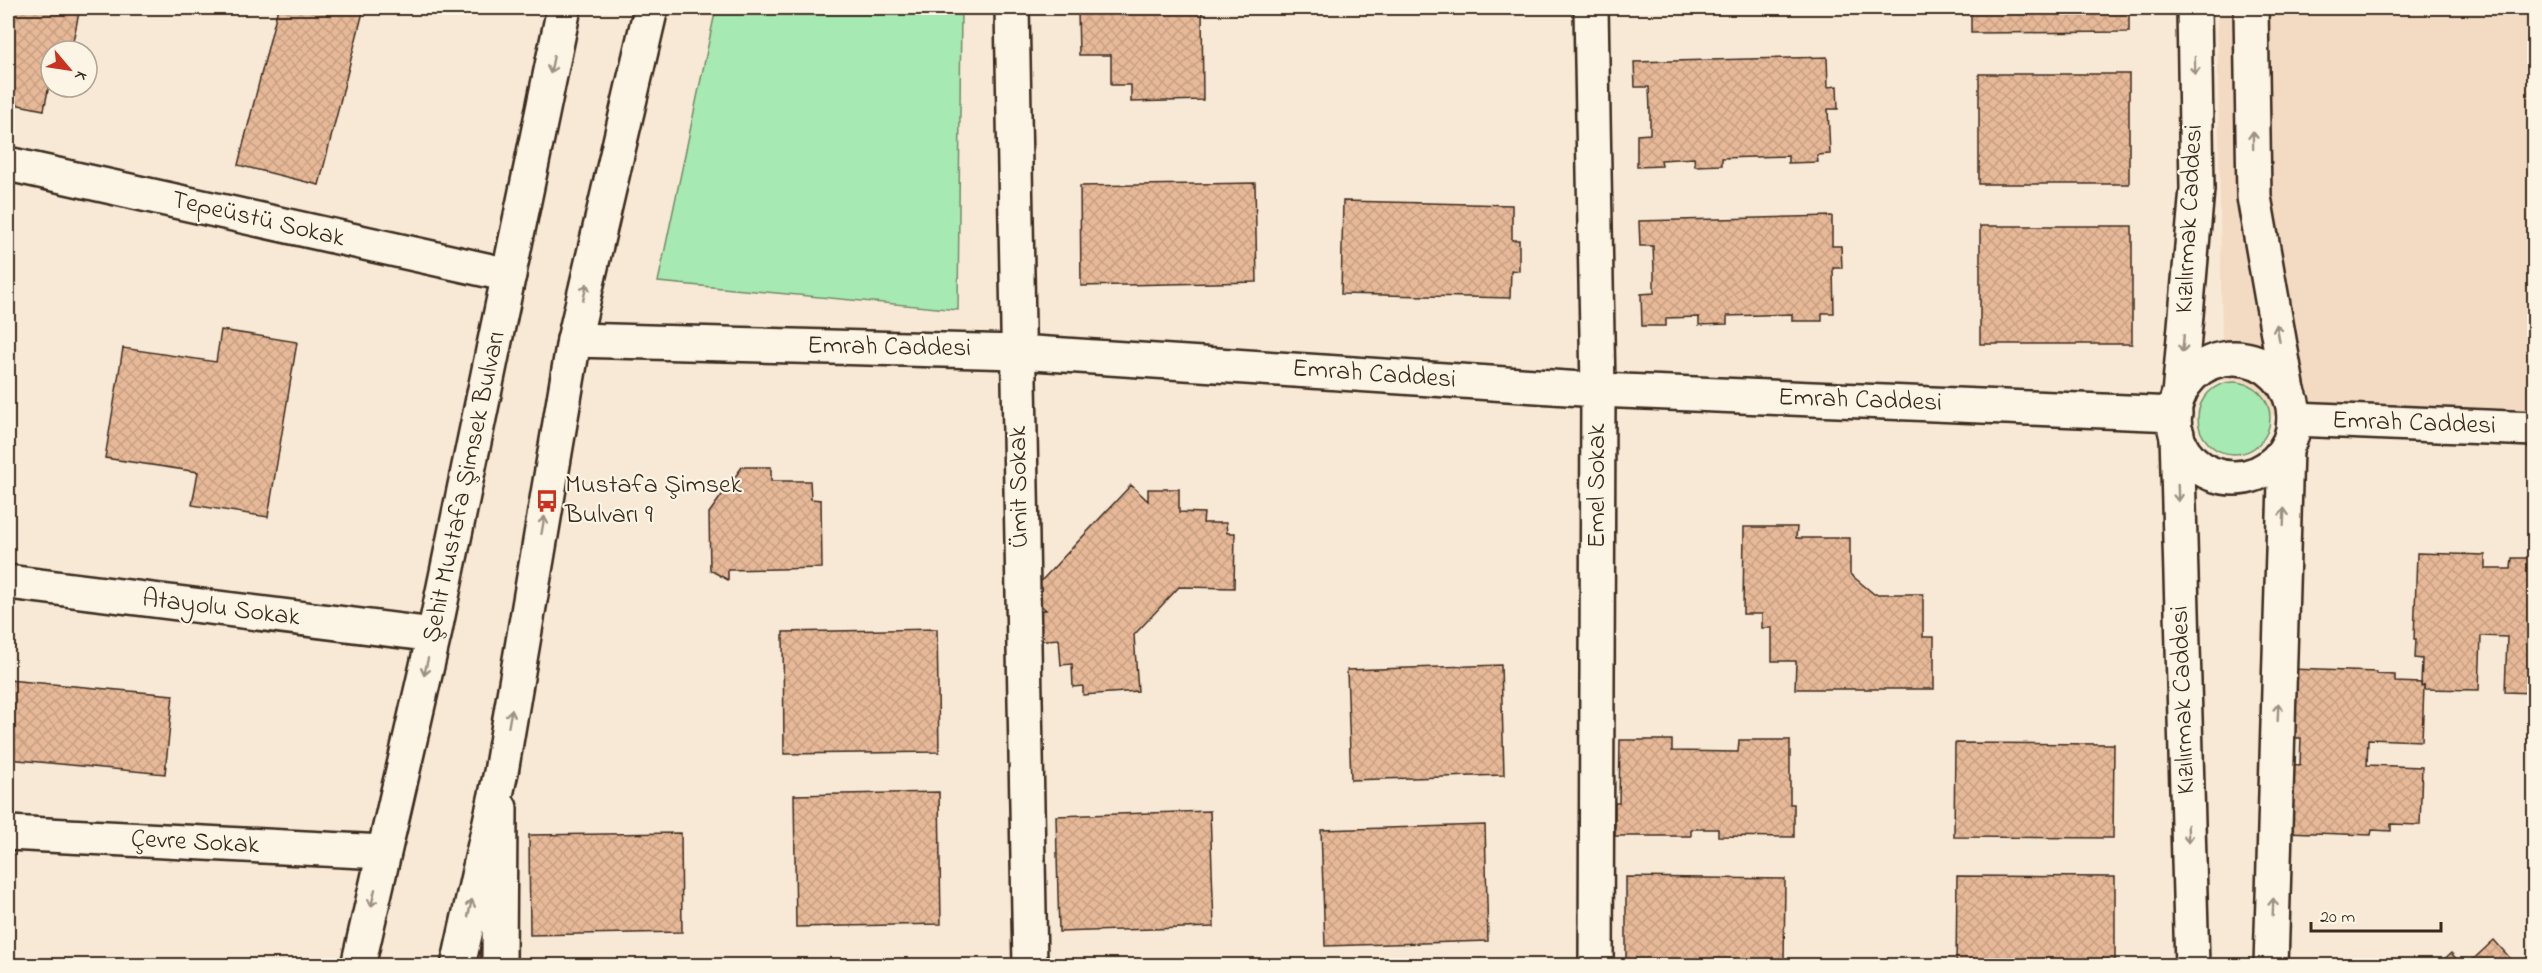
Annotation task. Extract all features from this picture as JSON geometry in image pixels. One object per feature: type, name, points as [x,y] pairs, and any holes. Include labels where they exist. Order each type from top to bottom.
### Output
[{"type":"street","name":"Şehit Mustafa Şimsek Bulvarı","points":[[358,966],[434,635],[564,8]]},
{"type":"street","points":[[458,966],[501,771],[574,340],[651,8]]},
{"type":"street","name":"Ümit Sokak","points":[[1012,8],[1030,966]]},
{"type":"street","name":"Emel Sokak","points":[[1591,8],[1598,390],[1596,966]]},
{"type":"street","name":"Kızılırmak Caddesi","points":[[2192,966],[2177,414],[2197,189],[2194,8]]},
{"type":"street","points":[[2251,8],[2253,197],[2289,419],[2271,966]]},
{"type":"street","name":"Tepeüstü Sokak","points":[[8,164],[509,275]]},
{"type":"street","name":"Emrah Caddesi","points":[[574,340],[1018,351],[1598,390],[2177,414]]},
{"type":"street","points":[[2232,358],[2251,360],[2269,368],[2289,419],[2273,463],[2256,474],[2236,478],[2208,471],[2192,460],[2177,414],[2189,379],[2204,366],[2232,358]]},
{"type":"street","name":"Emrah Caddesi","points":[[2289,419],[2535,429]]},
{"type":"street","name":"Atayolu Sokak","points":[[8,582],[434,635]]},
{"type":"street","points":[[499,966],[501,771]]},
{"type":"street","name":"Çevre Sokak","points":[[8,833],[383,852]]},
{"type":"shaded area","points":[[2217,8],[2534,8],[2534,426],[2223,413]]},
{"type":"green space","points":[[716,8],[961,8],[958,310],[658,282]]},
{"type":"green space","points":[[2234,382],[2254,388],[2264,398],[2270,418],[2264,438],[2254,448],[2234,454],[2214,448],[2204,438],[2198,418],[2204,398],[2214,388]]},
{"type":"building","points":[[8,8],[80,8],[74,39],[39,39],[39,99],[46,99],[44,110],[8,103]]},
{"type":"building","points":[[278,8],[364,8],[319,185],[238,165]]},
{"type":"building","points":[[1074,8],[1202,8],[1203,100],[1131,102],[1131,85],[1111,85],[1111,55],[1079,55],[1078,10]]},
{"type":"building","points":[[1971,8],[2129,8],[2129,32],[1971,33]]},
{"type":"building","points":[[1827,57],[1828,87],[1837,86],[1838,109],[1828,109],[1830,154],[1817,155],[1818,162],[1788,163],[1788,156],[1722,158],[1722,165],[1695,166],[1694,158],[1661,160],[1662,166],[1637,167],[1637,135],[1650,134],[1650,111],[1649,87],[1635,87],[1634,62]]},
{"type":"building","points":[[1979,74],[2129,74],[2129,184],[1979,184]]},
{"type":"building","points":[[1255,183],[1257,282],[1081,286],[1080,186]]},
{"type":"building","points":[[1343,201],[1512,205],[1512,240],[1519,240],[1519,271],[1511,270],[1510,298],[1341,294]]},
{"type":"building","points":[[1832,216],[1832,246],[1841,246],[1842,268],[1833,268],[1834,313],[1822,313],[1822,321],[1792,321],[1792,314],[1727,316],[1727,324],[1699,325],[1699,317],[1666,318],[1666,326],[1642,326],[1641,294],[1654,293],[1654,270],[1653,246],[1640,246],[1639,221]]},
{"type":"building","points":[[1980,226],[2132,226],[2132,344],[1980,344]]},
{"type":"building","points":[[221,330],[297,342],[268,517],[192,505],[198,472],[105,458],[123,348],[216,362]]},
{"type":"building","points":[[742,467],[771,467],[771,481],[810,481],[811,499],[821,500],[822,568],[728,570],[728,580],[710,570],[709,513]]},
{"type":"building","points":[[1131,485],[1148,501],[1148,489],[1179,489],[1179,512],[1204,513],[1203,523],[1226,523],[1227,533],[1235,533],[1234,588],[1179,587],[1134,635],[1138,691],[1083,695],[1083,686],[1073,687],[1072,664],[1061,665],[1059,639],[1036,641],[1034,610],[1046,610],[1029,594]]},
{"type":"building","points":[[1744,527],[1797,527],[1796,538],[1850,538],[1850,574],[1874,594],[1923,594],[1923,637],[1934,637],[1934,689],[1795,689],[1796,661],[1772,661],[1772,628],[1762,628],[1762,614],[1743,614]]},
{"type":"building","points":[[2417,553],[2485,555],[2485,569],[2511,569],[2512,558],[2534,558],[2534,693],[2505,692],[2507,637],[2481,636],[2479,690],[2424,689],[2424,685],[2421,686],[2422,659],[2415,658],[2416,639],[2414,639]]},
{"type":"building","points":[[937,629],[939,752],[784,754],[783,632]]},
{"type":"building","points":[[1501,665],[1504,775],[1351,780],[1347,670]]},
{"type":"building","points":[[2290,669],[2376,672],[2376,674],[2395,675],[2395,682],[2424,685],[2422,741],[2368,739],[2367,765],[2422,767],[2420,825],[2391,824],[2391,831],[2372,830],[2371,835],[2285,832],[2288,764],[2300,765],[2301,738],[2288,738]]},
{"type":"building","points":[[8,680],[173,695],[165,774],[8,759]]},
{"type":"building","points":[[1620,740],[1672,740],[1672,751],[1738,752],[1739,740],[1790,740],[1790,804],[1794,804],[1794,837],[1718,836],[1718,829],[1691,829],[1691,836],[1615,836],[1615,803],[1619,803]]},
{"type":"building","points":[[1955,743],[2114,744],[2113,838],[1954,837]]},
{"type":"building","points":[[939,792],[941,924],[796,927],[794,795]]},
{"type":"building","points":[[1210,811],[1214,927],[1059,932],[1056,816]]},
{"type":"building","points":[[1485,825],[1488,941],[1325,946],[1321,830]]},
{"type":"building","points":[[681,833],[682,932],[530,935],[529,835]]},
{"type":"building","points":[[1957,876],[2115,877],[2115,966],[1956,966]]},
{"type":"building","points":[[1626,877],[1785,879],[1784,966],[1626,966]]},
{"type":"building","points":[[2494,940],[2517,966],[2466,966]]},
{"type":"building","points":[[2451,953],[2463,966],[2437,966]]},
{"type":"building","points":[[944,963],[945,966],[809,966]]},
{"type":"place","name":"Mustafa Şimsek Bulvarı 9","points":[[547,501]]}]
